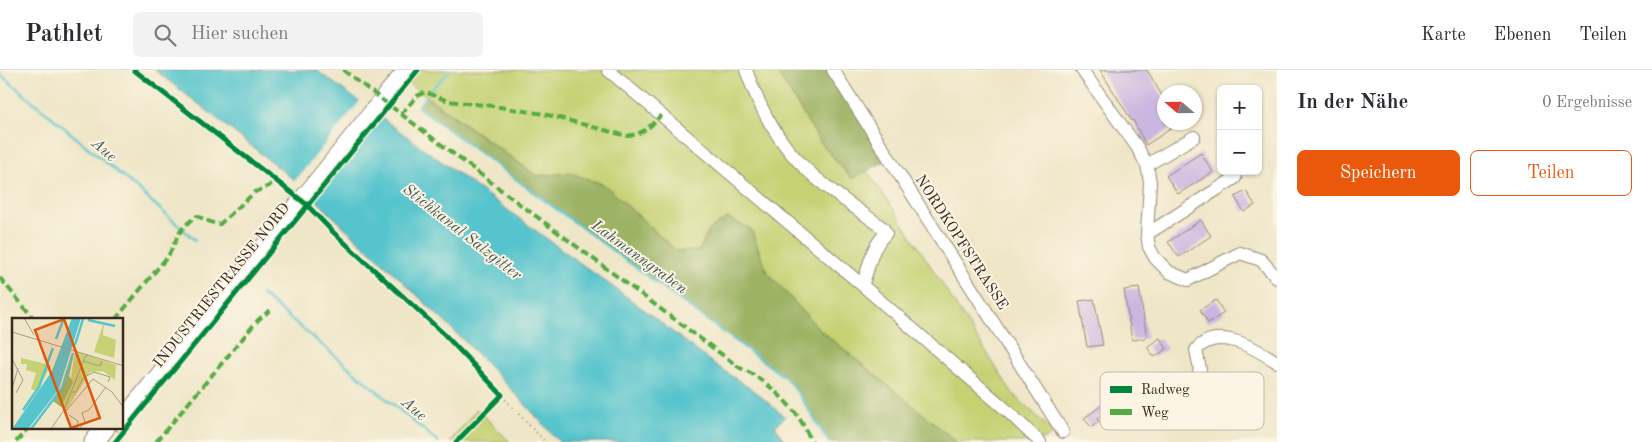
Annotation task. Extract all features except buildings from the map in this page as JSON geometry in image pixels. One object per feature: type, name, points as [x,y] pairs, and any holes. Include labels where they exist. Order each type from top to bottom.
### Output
[{"type":"highway","name":"INDUSTRIESTRASSE NORD","points":[[124,420],[298,202],[384,91],[395,70]]},
{"type":"highway","name":"INDUSTRIESTRASSE NORD","points":[[384,91],[408,70]]},
{"type":"highway","name":"INDUSTRIESTRASSE NORD","points":[[124,405],[298,202]]},
{"type":"highway","points":[[94,442],[103,430]]},
{"type":"highway","points":[[106,442],[115,430]]},
{"type":"lane","points":[[608,70],[1003,407],[1040,442]]},
{"type":"lane","points":[[746,70],[755,96],[776,134],[799,162],[822,182],[883,228],[886,233],[878,240],[873,250],[862,286]]},
{"type":"lane","name":"NORDKOPFSTRASSE","points":[[833,70],[1063,432]]},
{"type":"lane","points":[[1082,70],[1137,147],[1147,165],[1150,182],[1147,234],[1149,247],[1155,258],[1169,272],[1188,280],[1240,253],[1261,260],[1277,278]]},
{"type":"lane","points":[[1147,165],[1194,137]]},
{"type":"lane","points":[[1147,234],[1235,178]]},
{"type":"lane","points":[[1199,372],[1196,350],[1200,345],[1221,338],[1242,343],[1277,362]]},
{"type":"path","points":[[134,70],[334,232],[444,334],[546,442]]},
{"type":"green space","points":[[418,70],[776,70],[821,143],[852,179],[867,171],[901,220],[1013,394],[1055,433],[1038,442],[957,442],[819,329],[767,272],[751,229],[709,230],[699,251],[676,251],[605,185],[570,173],[537,176],[407,82]]},
{"type":"green space","points":[[776,70],[833,70],[889,159],[852,179],[821,143]]},
{"type":"green space","points":[[426,97],[537,176],[570,173],[605,185],[676,251],[699,251],[709,230],[727,218],[751,229],[767,272],[819,329],[957,442],[829,442],[798,393],[786,378],[418,107]]},
{"type":"green space","points":[[477,409],[510,442],[450,442]]},
{"type":"water","name":"Stichkanal Salzgitter","points":[[155,70],[316,70],[643,309],[711,362],[758,394],[785,417],[775,426],[785,442],[559,442],[475,352],[325,209],[318,202],[317,198]]},
{"type":"pier","points":[[361,100],[383,117],[315,200],[294,182]]},
{"type":"waterway","points":[[431,90],[450,70]]},
{"type":"waterway","name":"Aue","points":[[0,74],[134,186],[195,240]]},
{"type":"waterway","name":"Lahmanngraben","points":[[426,97],[418,107],[786,378],[798,393],[829,442]]},
{"type":"waterway","name":"Aue","points":[[261,294],[438,442]]},
{"type":"marked path","points":[[343,70],[740,368],[764,382],[797,415],[812,442]]},
{"type":"marked path","points":[[401,114],[417,96],[425,92],[448,101],[544,114],[627,136],[638,134],[661,115]]},
{"type":"marked path","points":[[117,318],[168,256],[185,225],[197,216],[215,224],[220,224],[255,192],[269,186],[275,180]]},
{"type":"marked path","points":[[0,278],[33,318]]},
{"type":"marked path","points":[[156,442],[258,320],[270,310]]},
{"type":"marked path","points":[[16,442],[26,430]]},
{"type":"cycle path","points":[[134,70],[306,204],[333,232],[444,334],[502,395],[456,442]]},
{"type":"cycle path","points":[[115,442],[418,70]]}]
